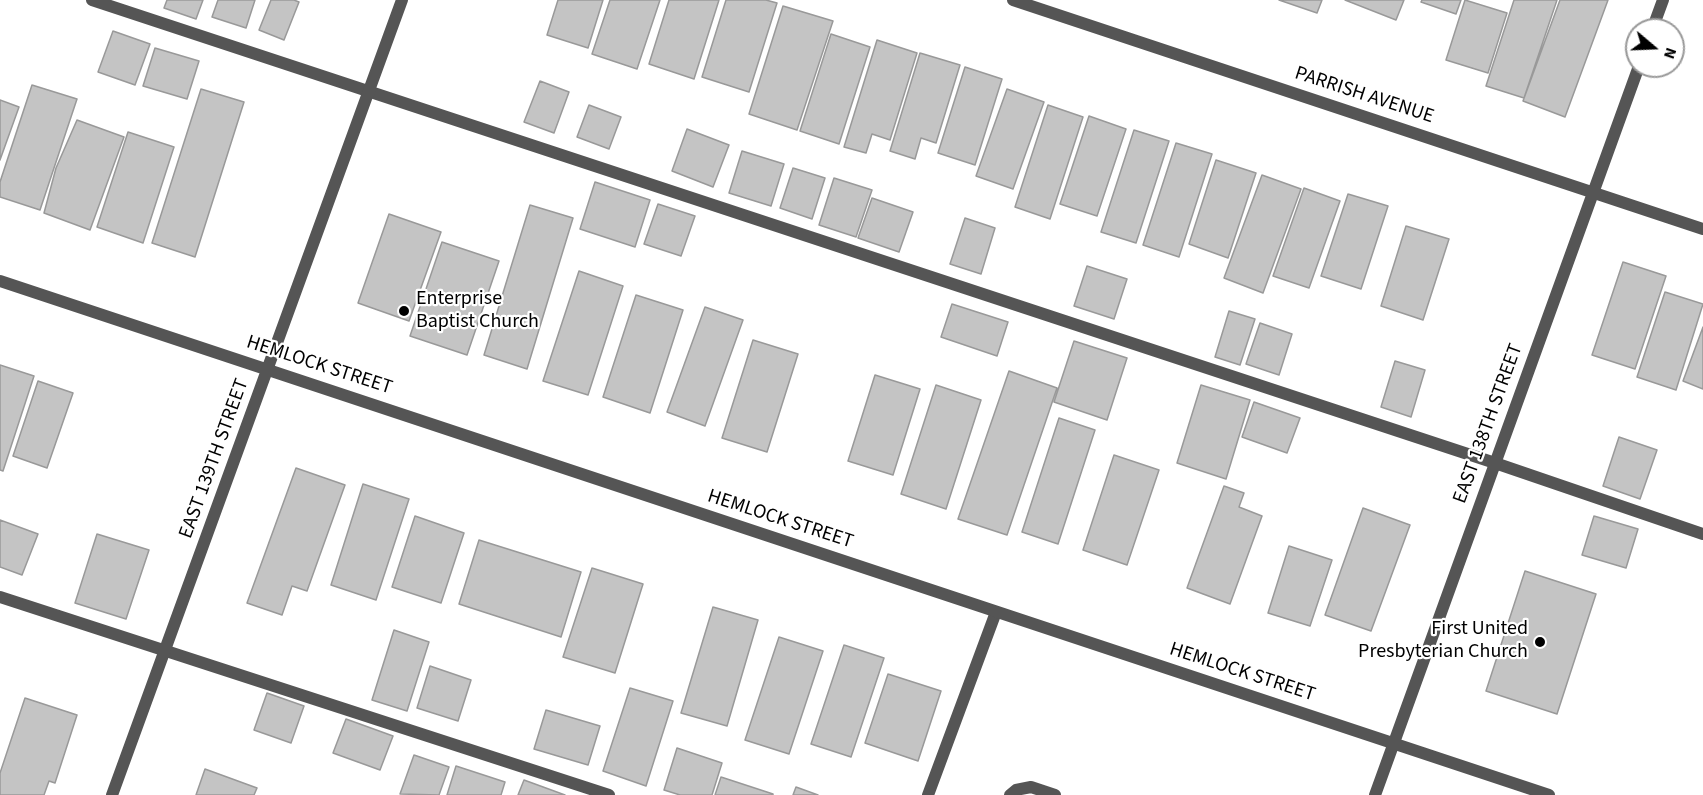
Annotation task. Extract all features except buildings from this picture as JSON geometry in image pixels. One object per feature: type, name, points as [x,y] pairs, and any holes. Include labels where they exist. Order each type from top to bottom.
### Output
[{"type":"street","points":[[92,0],[1495,463],[1703,534]]},
{"type":"street","name":"EAST 139TH STREET","points":[[112,795],[402,0]]},
{"type":"street","name":"PARRISH AVENUE","points":[[1013,0],[1703,229]]},
{"type":"street","points":[[1656,18],[1663,0]]},
{"type":"street","name":"EAST 138TH STREET","points":[[1375,795],[1635,78]]},
{"type":"street","name":"HEMLOCK STREET","points":[[0,281],[1549,795]]},
{"type":"street","points":[[0,597],[609,795]]},
{"type":"street","points":[[928,795],[996,612]]},
{"type":"street","points":[[1010,795],[1016,790],[1031,787],[1055,795]]},
{"type":"place","name":"Enterprise Baptist Church","points":[[404,311]]},
{"type":"place","name":"First United Presbyterian Church","points":[[1540,642]]}]
